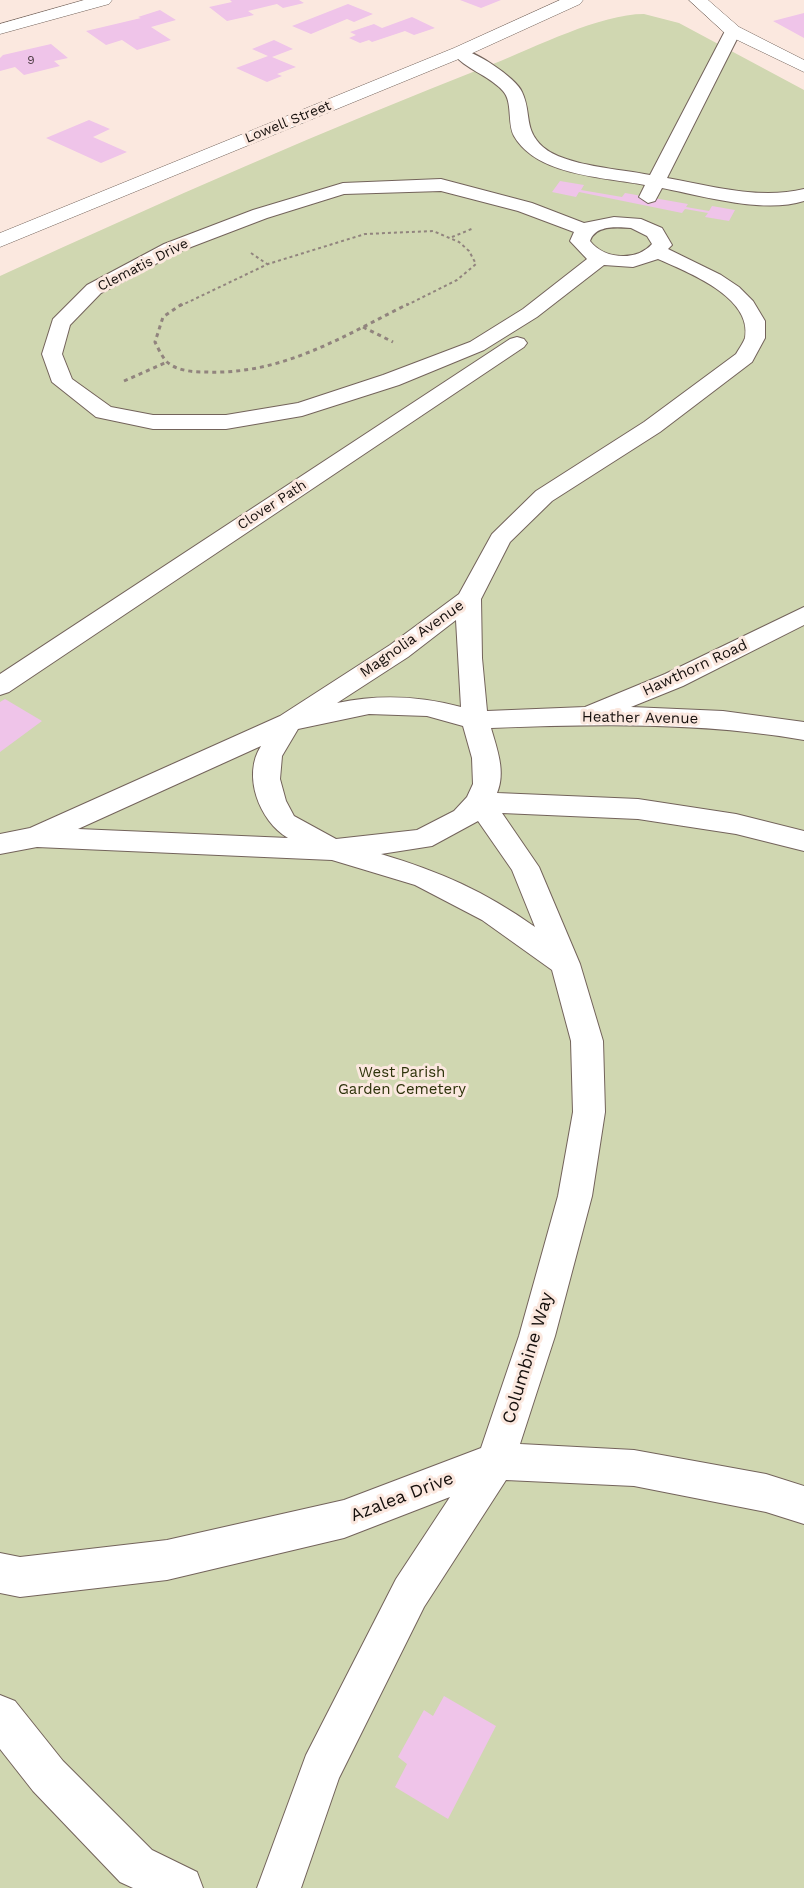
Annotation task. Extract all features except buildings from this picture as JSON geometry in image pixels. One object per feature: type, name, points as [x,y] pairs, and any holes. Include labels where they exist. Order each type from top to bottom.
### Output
[{"type":"main road","points":[[0,29],[103,0]]},
{"type":"main road","name":"Lowell Street","points":[[0,241],[460,52],[574,0]]},
{"type":"main road","points":[[698,0],[734,31],[804,67]]},
{"type":"lane","points":[[634,223],[734,31]]},
{"type":"lane","points":[[460,52],[496,75],[514,92],[522,134],[538,152],[558,163],[650,195],[789,200],[804,195]]},
{"type":"lane","name":"Clematis Drive","points":[[586,230],[525,207],[441,185],[343,189],[260,214],[171,248],[94,289],[60,323],[52,354],[63,382],[104,412],[153,422],[226,422],[302,409],[391,380],[477,346],[530,313],[601,258]]},
{"type":"lane","points":[[607,223],[634,223],[655,232],[662,245],[658,252],[650,257],[627,261],[601,258],[583,248],[580,242],[586,230],[607,223]]},
{"type":"lane","name":"Magnolia Avenue","points":[[0,844],[36,837],[289,722],[399,651],[469,599],[500,539],[544,496],[652,427],[737,364],[755,346],[758,333],[751,308],[709,276],[658,252]]},
{"type":"lane","name":"Clover Path","points":[[0,686],[517,344],[530,313]]},
{"type":"lane","points":[[36,837],[332,850],[422,839],[464,818],[479,802],[487,784],[486,758],[475,720],[469,658],[469,599]]},
{"type":"lane","name":"Hawthorn Road","points":[[584,716],[674,680],[804,615]]},
{"type":"lane","points":[[475,720],[427,708],[369,705],[289,722],[268,756],[266,779],[272,801],[284,823],[332,850],[425,878],[492,912],[565,964]]},
{"type":"lane","name":"Heather Avenue","points":[[475,720],[584,716],[692,718],[770,724],[804,731]]},
{"type":"lane","points":[[479,802],[638,809],[736,824],[804,841]]},
{"type":"lane","name":"Columbine Way","points":[[279,1888],[321,1770],[410,1593],[496,1461],[537,1336],[575,1196],[589,1112],[587,1041],[565,964],[525,867],[479,802]]},
{"type":"lane","name":"Azalea Drive","points":[[0,1573],[20,1577],[168,1560],[344,1519],[496,1461],[634,1468],[766,1493],[804,1505]]},
{"type":"lane","points":[[0,1716],[48,1776],[136,1866],[181,1888]]},
{"type":"path","points":[[434,231],[452,237],[472,252],[476,264],[457,280],[309,353],[266,368],[224,372],[189,372],[167,362],[155,342],[163,317],[189,300],[268,264],[365,234],[434,231]]},
{"type":"green space","name":"West Parish Garden Cemetery","points":[[644,14],[679,23],[804,90],[804,1888],[0,1888],[0,276],[245,166],[548,41],[608,19]]}]
